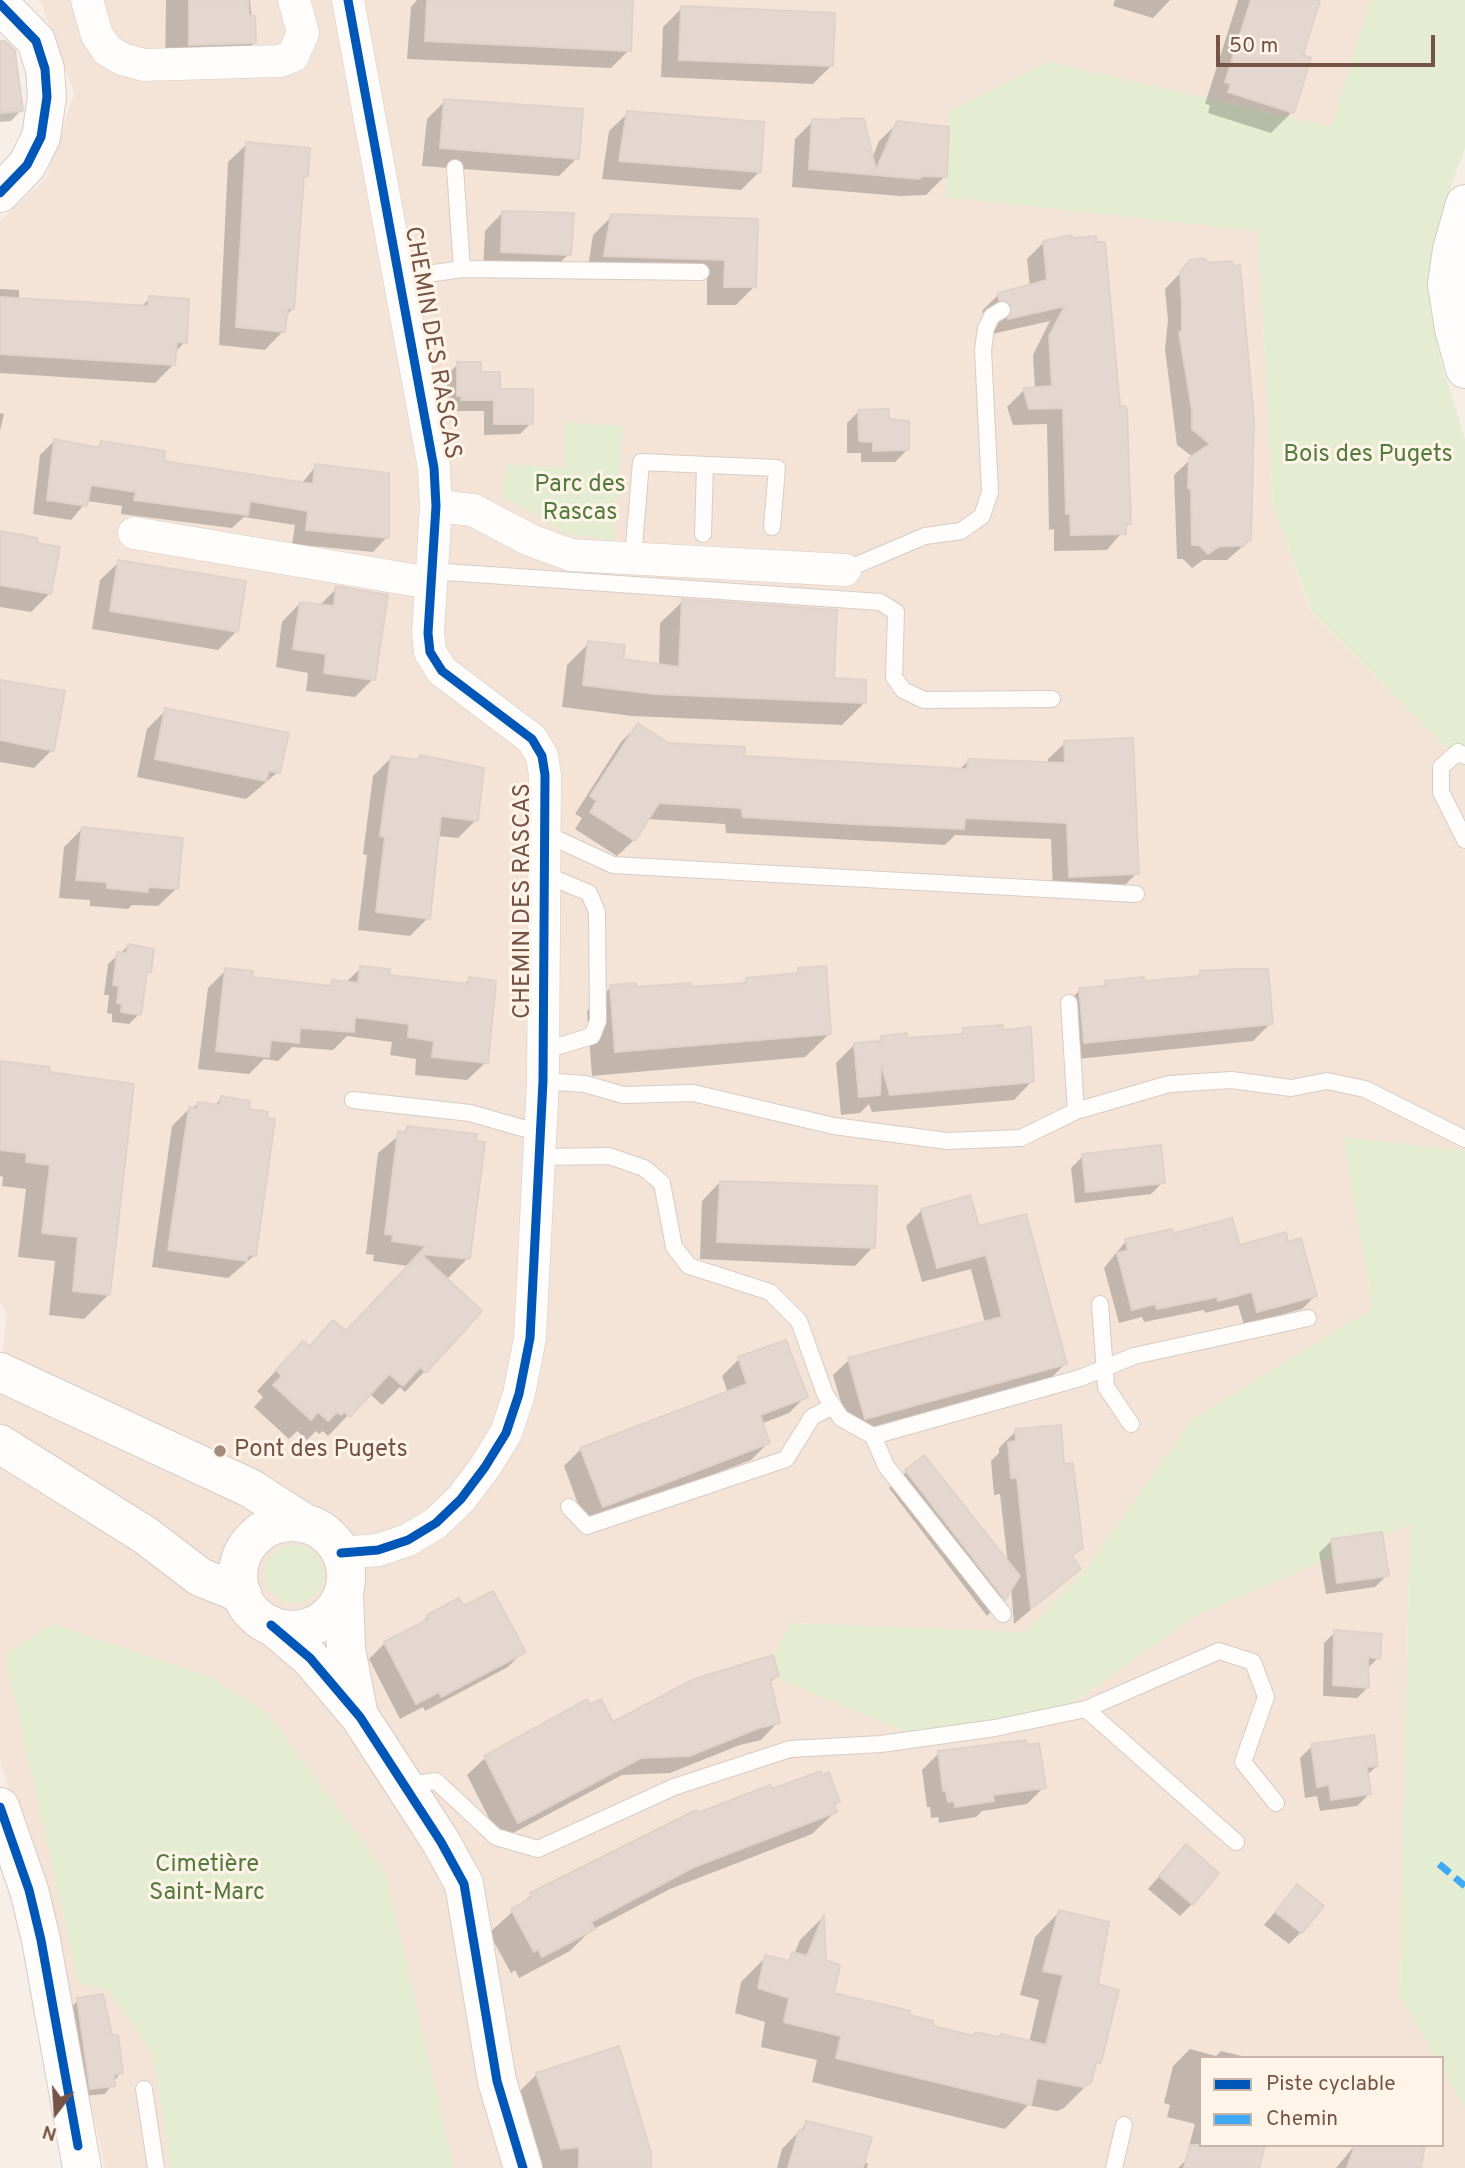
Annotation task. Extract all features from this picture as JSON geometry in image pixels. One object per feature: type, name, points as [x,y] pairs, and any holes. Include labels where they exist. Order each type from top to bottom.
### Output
[{"type":"street","points":[[87,0],[97,35],[107,50],[122,59],[144,65],[279,61],[293,56],[303,33],[294,0]]},
{"type":"street","name":"CHEMIN DES RASCAS","points":[[341,1553],[378,1550],[408,1540],[436,1523],[461,1500],[506,1433],[519,1394],[530,1338],[540,1145],[545,775],[542,756],[532,739],[442,671],[430,652],[435,468],[348,0]]},
{"type":"street","points":[[0,4],[36,41],[45,69],[47,97],[41,137],[27,165],[0,193]]},
{"type":"street","points":[[1465,204],[1454,241],[1447,284],[1454,329],[1465,369]]},
{"type":"street","points":[[436,506],[473,510],[530,540],[571,555],[845,570]]},
{"type":"street","points":[[134,533],[430,577]]},
{"type":"street","points":[[0,1372],[250,1488],[306,1524],[321,1530],[341,1553],[346,1566],[346,1649],[360,1717]]},
{"type":"street","points":[[0,1444],[145,1535],[200,1577],[242,1594]]},
{"type":"street","points":[[195,1464],[218,1480],[236,1501],[248,1545],[239,1572],[242,1594],[258,1618],[271,1625],[310,1658],[360,1717],[464,1884],[497,2081],[523,2168]]},
{"type":"street","points":[[145,1535],[204,1556],[248,1545],[271,1526],[295,1522],[306,1524]]},
{"type":"street","points":[[271,1625],[300,1629],[314,1625],[337,1606],[344,1593]]},
{"type":"street","points":[[0,1807],[25,1879],[41,1940],[87,2166]]},
{"type":"lane","points":[[455,168],[462,269]]},
{"type":"lane","points":[[400,278],[462,269],[701,272]]},
{"type":"lane","points":[[845,570],[925,536],[961,531],[982,516],[990,492],[983,350],[986,328],[992,316],[1002,310]]},
{"type":"lane","points":[[633,558],[641,462],[777,468],[772,527]]},
{"type":"lane","points":[[703,534],[705,465]]},
{"type":"lane","points":[[430,577],[880,602],[896,612],[894,677],[902,690],[924,700],[1052,699]]},
{"type":"lane","points":[[1465,756],[1458,752],[1441,767],[1441,792],[1465,840]]},
{"type":"lane","points":[[544,833],[613,864],[1136,894]]},
{"type":"lane","points":[[543,1066],[592,1036],[598,1021],[597,912],[589,893],[544,874]]},
{"type":"lane","points":[[1069,1003],[1076,1111]]},
{"type":"lane","points":[[543,1066],[585,1084],[622,1095],[693,1093],[834,1126],[947,1140],[1021,1138],[1076,1111],[1170,1084],[1231,1080],[1291,1088],[1327,1081],[1365,1089],[1465,1139]]},
{"type":"lane","points":[[353,1100],[470,1113],[540,1145],[609,1156],[644,1168],[662,1183],[674,1247],[689,1266],[770,1292],[799,1321],[825,1394],[841,1419],[873,1436],[886,1466],[1003,1614]]},
{"type":"lane","points":[[1100,1304],[1106,1387],[1131,1424]]},
{"type":"lane","points":[[873,1436],[1080,1378],[1134,1356],[1308,1318]]},
{"type":"lane","points":[[569,1507],[587,1526],[786,1459],[812,1417],[833,1406]]},
{"type":"lane","points":[[405,1786],[436,1781],[496,1838],[538,1849],[674,1787],[790,1749],[881,1744],[995,1728],[1086,1709],[1219,1651],[1253,1662],[1266,1697],[1243,1762],[1276,1803]]},
{"type":"lane","points":[[1086,1709],[1236,1842]]},
{"type":"lane","points":[[144,2089],[156,2168]]},
{"type":"lane","points":[[1114,2168],[1124,2125]]},
{"type":"shaded area","points":[[37,0],[1371,0],[1331,127],[1048,62],[946,197],[1258,231],[1273,504],[1310,611],[1465,767],[1465,1151],[1343,1137],[1373,1308],[1192,1419],[1088,1567],[1024,1632],[792,1623],[1046,1722],[1196,1615],[1410,1524],[1400,1996],[1435,2056],[1199,2056],[1199,2147],[1444,2147],[1444,2071],[1465,2107],[1465,2168],[105,2168],[58,1951],[0,1760],[0,1370],[7,1315],[0,1300],[0,221],[46,178],[74,93],[42,5]]},
{"type":"green space","name":"Bois des Pugets","points":[[1371,0],[1465,0],[1465,148],[1450,189],[1431,277],[1439,355],[1465,439],[1465,767],[1311,611],[1273,504],[1258,231],[946,197],[948,112],[1048,62],[1331,127]]},
{"type":"green space","name":"Parc des Rascas","points":[[566,422],[623,426],[613,541],[566,533],[502,496],[508,464],[564,468]]},
{"type":"green space","points":[[1343,1137],[1465,1151],[1465,2107],[1444,2071],[1444,2056],[1435,2056],[1400,1996],[1410,1524],[1196,1615],[1046,1722],[908,1733],[764,1673],[791,1623],[1024,1632],[1088,1567],[1192,1419],[1373,1308]]},
{"type":"green space","points":[[294,1545],[305,1547],[318,1558],[323,1574],[321,1585],[310,1598],[294,1603],[283,1601],[270,1590],[265,1574],[267,1563],[278,1550]]},
{"type":"green space","name":"Cimetière Saint-Marc","points":[[53,1624],[208,1676],[267,1713],[385,1872],[454,2168],[171,2168],[153,2054],[107,1989],[79,1984],[5,1654]]},
{"type":"building","points":[[189,0],[248,0],[249,15],[255,16],[256,43],[189,45]]},
{"type":"building","points":[[427,0],[633,0],[631,51],[425,41]]},
{"type":"building","points":[[1251,0],[1320,0],[1303,55],[1311,58],[1294,113],[1228,92],[1231,84],[1225,82]]},
{"type":"building","points":[[681,6],[835,13],[833,66],[679,60]]},
{"type":"building","points":[[0,41],[5,41],[15,51],[23,111],[0,113]]},
{"type":"building","points":[[444,99],[583,109],[579,159],[440,148]]},
{"type":"building","points":[[627,111],[764,122],[761,172],[619,161]]},
{"type":"building","points":[[812,119],[864,119],[876,170],[897,121],[949,127],[947,177],[921,176],[920,179],[809,169]]},
{"type":"building","points":[[246,142],[310,148],[308,177],[304,176],[294,309],[288,308],[285,332],[236,327]]},
{"type":"building","points":[[502,211],[574,213],[571,255],[501,252]]},
{"type":"building","points":[[611,214],[758,219],[756,287],[724,287],[725,260],[604,256]]},
{"type":"building","points":[[1070,235],[1074,238],[1096,236],[1096,242],[1105,242],[1120,406],[1125,406],[1127,410],[1131,524],[1126,524],[1126,534],[1071,535],[1070,513],[1066,514],[1063,408],[1029,409],[1023,388],[1052,386],[1049,336],[1065,306],[1008,319],[1011,305],[999,300],[998,293],[1047,280],[1043,241]]},
{"type":"building","points":[[1203,258],[1210,263],[1232,261],[1233,266],[1240,265],[1254,420],[1251,541],[1246,541],[1244,546],[1220,546],[1208,554],[1199,545],[1192,545],[1191,490],[1188,488],[1189,458],[1210,444],[1192,429],[1192,410],[1179,332],[1182,332],[1180,272],[1190,260]]},
{"type":"building","points":[[149,296],[189,299],[187,343],[177,342],[175,365],[0,354],[0,297],[148,306]]},
{"type":"building","points":[[457,362],[481,362],[481,372],[500,372],[500,389],[533,389],[533,424],[494,424],[494,400],[461,400],[462,396],[457,396]]},
{"type":"building","points":[[889,409],[889,419],[909,421],[909,450],[873,451],[873,442],[859,441],[858,410]]},
{"type":"building","points":[[54,439],[100,448],[101,441],[165,451],[164,461],[313,484],[315,464],[389,473],[389,538],[306,530],[308,511],[250,501],[248,515],[134,500],[136,492],[91,485],[87,506],[47,500]]},
{"type":"building","points":[[0,531],[37,538],[37,543],[60,547],[51,594],[0,585]]},
{"type":"building","points":[[118,560],[246,581],[238,632],[110,611]]},
{"type":"building","points":[[336,586],[388,595],[375,680],[324,673],[326,654],[293,649],[300,602],[334,606]]},
{"type":"building","points":[[682,599],[837,610],[834,678],[866,680],[866,703],[655,694],[583,685],[588,641],[625,645],[623,659],[679,667]]},
{"type":"building","points":[[0,680],[65,691],[54,751],[0,740]]},
{"type":"building","points":[[165,708],[289,733],[280,773],[269,771],[266,781],[155,759]]},
{"type":"building","points":[[638,723],[668,743],[745,747],[744,756],[967,769],[968,759],[1065,763],[1064,741],[1133,738],[1139,874],[1069,877],[1067,823],[965,818],[964,829],[852,824],[743,817],[741,808],[659,803],[635,841],[590,812],[597,801],[590,796]]},
{"type":"building","points":[[420,755],[484,768],[478,821],[441,816],[430,919],[376,912],[385,837],[380,836],[391,756],[417,760]]},
{"type":"building","points":[[82,827],[183,838],[178,889],[148,887],[148,892],[107,888],[107,882],[76,880]]},
{"type":"building","points":[[128,944],[154,949],[151,972],[147,972],[141,1015],[121,1012],[122,1004],[117,1003],[119,986],[113,985],[117,952],[127,953]]},
{"type":"building","points":[[360,966],[390,969],[389,975],[468,984],[469,977],[496,981],[488,1063],[432,1057],[434,1041],[408,1037],[409,1024],[355,1017],[354,1032],[300,1028],[299,1043],[271,1040],[269,1057],[216,1051],[225,968],[253,971],[252,977],[331,986],[332,980],[358,983]]},
{"type":"building","points":[[826,966],[831,1034],[615,1052],[610,985],[636,983],[636,987],[691,983],[691,987],[746,983],[746,978],[799,973],[798,968]]},
{"type":"building","points":[[1268,969],[1273,1024],[1084,1043],[1079,988],[1106,986],[1105,981],[1144,977],[1145,981],[1200,976],[1200,971]]},
{"type":"building","points":[[1003,1025],[1003,1030],[1031,1027],[1034,1082],[890,1095],[881,1064],[880,1095],[859,1097],[854,1043],[881,1041],[881,1036],[907,1033],[907,1038],[963,1034],[963,1028]]},
{"type":"building","points":[[0,1061],[50,1067],[49,1072],[134,1084],[110,1295],[73,1291],[78,1237],[42,1233],[50,1165],[26,1162],[27,1153],[0,1150]]},
{"type":"building","points":[[221,1096],[250,1101],[249,1109],[268,1112],[267,1118],[275,1119],[256,1256],[248,1255],[247,1261],[168,1250],[189,1107],[197,1109],[198,1102],[220,1105]]},
{"type":"building","points":[[407,1126],[477,1134],[476,1141],[485,1142],[470,1259],[421,1254],[482,1311],[426,1373],[420,1367],[403,1386],[389,1374],[350,1417],[344,1412],[341,1415],[337,1412],[328,1421],[318,1412],[311,1420],[273,1385],[282,1376],[276,1370],[303,1341],[310,1346],[333,1320],[346,1331],[426,1246],[392,1241],[393,1235],[385,1234],[398,1131],[406,1132]]},
{"type":"building","points":[[1161,1145],[1165,1183],[1086,1192],[1082,1154]]},
{"type":"building","points":[[720,1181],[877,1186],[875,1248],[717,1242]]},
{"type":"building","points":[[970,1195],[979,1226],[1026,1214],[1067,1364],[865,1419],[848,1358],[1002,1317],[986,1255],[937,1268],[921,1209]]},
{"type":"building","points":[[1232,1218],[1240,1245],[1286,1232],[1288,1242],[1301,1238],[1317,1296],[1257,1312],[1252,1292],[1218,1301],[1217,1297],[1157,1309],[1155,1304],[1132,1310],[1117,1253],[1128,1250],[1125,1239],[1172,1229],[1174,1233]]},
{"type":"building","points":[[786,1340],[808,1397],[760,1415],[770,1443],[603,1507],[580,1448],[747,1384],[738,1357]]},
{"type":"building","points":[[1061,1425],[1064,1464],[1073,1463],[1083,1548],[1072,1556],[1081,1569],[1031,1609],[1017,1478],[1011,1478],[1008,1442],[1016,1441],[1015,1429]]},
{"type":"building","points":[[924,1455],[1020,1576],[1005,1600],[905,1470]]},
{"type":"building","points":[[1382,1532],[1389,1576],[1337,1583],[1331,1539]]},
{"type":"building","points":[[493,1591],[526,1652],[441,1697],[439,1692],[416,1704],[384,1642],[429,1619],[427,1615],[459,1598],[464,1606]]},
{"type":"building","points":[[1334,1630],[1382,1634],[1380,1659],[1368,1657],[1369,1688],[1333,1685]]},
{"type":"building","points":[[773,1655],[779,1676],[770,1679],[780,1723],[759,1728],[689,1756],[641,1758],[518,1823],[484,1756],[587,1699],[590,1705],[601,1699],[613,1722],[694,1679]]},
{"type":"building","points":[[1374,1735],[1378,1766],[1367,1767],[1371,1794],[1331,1800],[1329,1785],[1317,1787],[1311,1744]]},
{"type":"building","points":[[1026,1740],[1026,1745],[1039,1743],[1046,1788],[993,1795],[994,1801],[955,1807],[954,1801],[948,1802],[946,1791],[943,1791],[938,1751]]},
{"type":"building","points":[[821,1771],[822,1775],[829,1772],[840,1802],[834,1803],[837,1812],[694,1867],[591,1922],[595,1929],[542,1957],[538,1949],[534,1952],[511,1909],[532,1897],[530,1893],[696,1810],[698,1813],[770,1785],[772,1789]]},
{"type":"building","points":[[1186,1844],[1219,1873],[1193,1905],[1159,1876]]},
{"type":"building","points":[[1297,1884],[1324,1906],[1302,1933],[1275,1912]]},
{"type":"building","points":[[1059,1910],[1109,1922],[1098,1984],[1119,1990],[1101,2063],[1096,2063],[1091,2083],[1083,2087],[1037,2078],[1031,2105],[836,2058],[841,2036],[784,2022],[789,1998],[758,1988],[765,1955],[789,1961],[792,1952],[807,1956],[824,1914],[826,1960],[840,1965],[834,1993],[910,2011],[909,2015],[933,2021],[933,2026],[974,2036],[975,2032],[999,2037],[1001,2034],[1046,2045],[1063,1975],[1043,1971]]},
{"type":"building","points":[[103,1994],[112,2035],[118,2035],[123,2073],[114,2075],[115,2086],[90,2089],[77,1998]]},
{"type":"building","points":[[619,2046],[651,2153],[651,2168],[579,2168],[579,2147],[561,2149],[536,2073]]},
{"type":"building","points":[[806,2121],[872,2137],[863,2168],[788,2168],[799,2130],[804,2130]]},
{"type":"building","points":[[1190,2145],[1264,2147],[1259,2168],[1184,2168]]},
{"type":"building","points":[[1354,2147],[1425,2147],[1421,2168],[1347,2168]]},
{"type":"marked path","points":[[1439,1864],[1465,1886]]},
{"type":"cycle path","points":[[341,1553],[378,1550],[408,1540],[436,1523],[461,1499],[485,1467],[506,1433],[519,1394],[530,1338],[543,1081],[545,775],[542,756],[532,739],[442,671],[430,652],[428,633],[436,506],[434,468],[348,0]]},
{"type":"cycle path","points":[[0,4],[36,41],[45,69],[47,97],[41,137],[27,165],[0,193]]},
{"type":"cycle path","points":[[271,1625],[310,1658],[360,1717],[441,1842],[464,1884],[497,2081],[523,2168]]},
{"type":"cycle path","points":[[0,1807],[29,1890],[41,1940],[78,2146]]},
{"type":"place","name":"Pont des Pugets","points":[[220,1451]]}]
